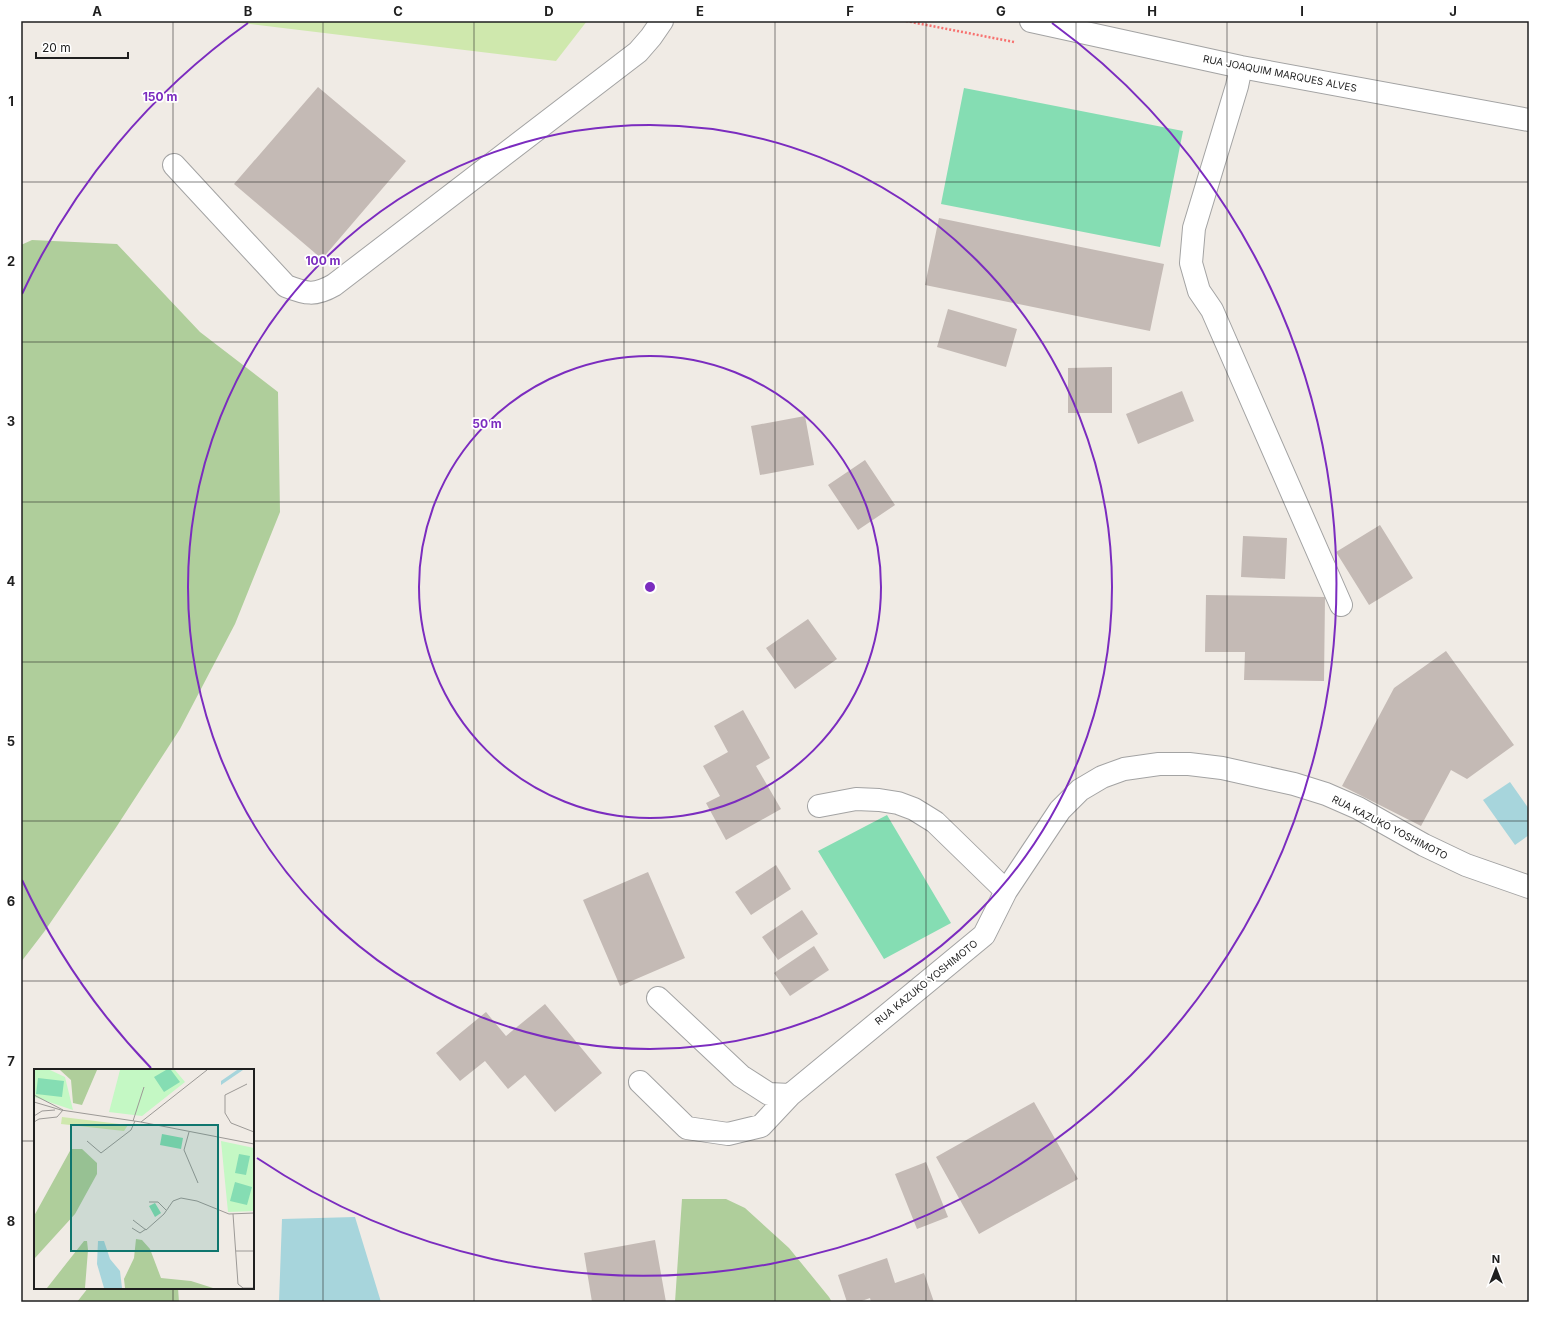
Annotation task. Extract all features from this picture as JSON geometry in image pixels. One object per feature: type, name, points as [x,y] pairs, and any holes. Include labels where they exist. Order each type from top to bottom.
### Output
[{"type":"street","points":[[174,165],[286,286],[312,293],[323,291],[334,285],[638,52],[651,38],[662,21]]},
{"type":"street","name":"RUA JOAQUIM MARQUES ALVES","points":[[1031,21],[1241,67],[1529,120]]},
{"type":"street","points":[[1241,67],[1237,86],[1194,228],[1191,263],[1198,291],[1212,310],[1341,605]]},
{"type":"street","name":"RUA KAZUKO YOSHIMOTO","points":[[640,1082],[687,1128],[728,1134],[762,1126],[791,1094],[984,935],[1006,891],[1060,810],[1080,790],[1102,777],[1124,770],[1159,764],[1189,764],[1230,770],[1294,784],[1326,794],[1358,808],[1424,845],[1466,865],[1529,887]]},
{"type":"street","points":[[819,806],[856,799],[898,803],[914,809],[935,822],[1006,891]]},
{"type":"street","points":[[658,998],[741,1076],[769,1094],[791,1094]]},
{"type":"path","points":[[906,21],[964,32]]},
{"type":"green space","points":[[224,21],[587,21],[556,61]]},
{"type":"green space","points":[[964,88],[1183,131],[1160,247],[941,204]]},
{"type":"green space","points":[[32,240],[117,244],[200,332],[278,392],[280,512],[235,624],[180,729],[115,829],[44,932],[21,962],[21,245]]},
{"type":"green space","points":[[887,815],[951,923],[884,959],[818,851]]},
{"type":"green space","points":[[682,1199],[726,1199],[745,1208],[789,1248],[832,1302],[675,1302]]},
{"type":"green space","points":[[87,1289],[178,1289],[179,1302],[77,1302]]},
{"type":"water","points":[[1510,782],[1529,809],[1529,835],[1515,845],[1483,800]]},
{"type":"water","points":[[355,1217],[381,1302],[279,1302],[282,1219]]},
{"type":"building","points":[[318,87],[406,161],[322,259],[234,184]]},
{"type":"building","points":[[939,218],[1164,264],[1150,331],[925,285]]},
{"type":"building","points":[[948,309],[1017,329],[1006,367],[937,347]]},
{"type":"building","points":[[1112,367],[1112,413],[1068,413],[1068,368]]},
{"type":"building","points":[[1182,391],[1194,421],[1138,444],[1126,414]]},
{"type":"building","points":[[805,416],[814,465],[760,475],[751,426]]},
{"type":"building","points":[[865,460],[895,505],[858,530],[828,485]]},
{"type":"building","points":[[1380,525],[1413,578],[1369,605],[1336,552]]},
{"type":"building","points":[[1243,536],[1287,538],[1285,579],[1241,577]]},
{"type":"building","points":[[1206,595],[1325,597],[1324,681],[1244,680],[1245,652],[1205,652]]},
{"type":"building","points":[[808,619],[837,659],[795,689],[766,648]]},
{"type":"building","points":[[1446,651],[1514,745],[1467,779],[1451,770],[1421,826],[1342,786],[1394,688]]},
{"type":"building","points":[[743,710],[770,758],[756,766],[781,809],[726,840],[706,803],[720,796],[703,766],[728,752],[714,726]]},
{"type":"building","points":[[776,865],[791,889],[751,915],[735,892]]},
{"type":"building","points":[[648,872],[685,958],[620,986],[583,900]]},
{"type":"building","points":[[802,910],[818,934],[778,960],[762,937]]},
{"type":"building","points":[[814,946],[829,970],[790,996],[774,973]]},
{"type":"building","points":[[545,1004],[602,1073],[555,1112],[525,1075],[508,1089],[485,1061],[460,1081],[436,1053],[486,1012],[506,1036]]},
{"type":"building","points":[[1034,1102],[1078,1179],[979,1234],[936,1157]]},
{"type":"building","points":[[926,1162],[948,1217],[917,1229],[895,1174]]},
{"type":"building","points":[[655,1240],[666,1302],[592,1302],[584,1253]]},
{"type":"building","points":[[887,1258],[895,1283],[924,1273],[934,1302],[871,1302],[870,1298],[859,1302],[847,1302],[838,1275]]}]
